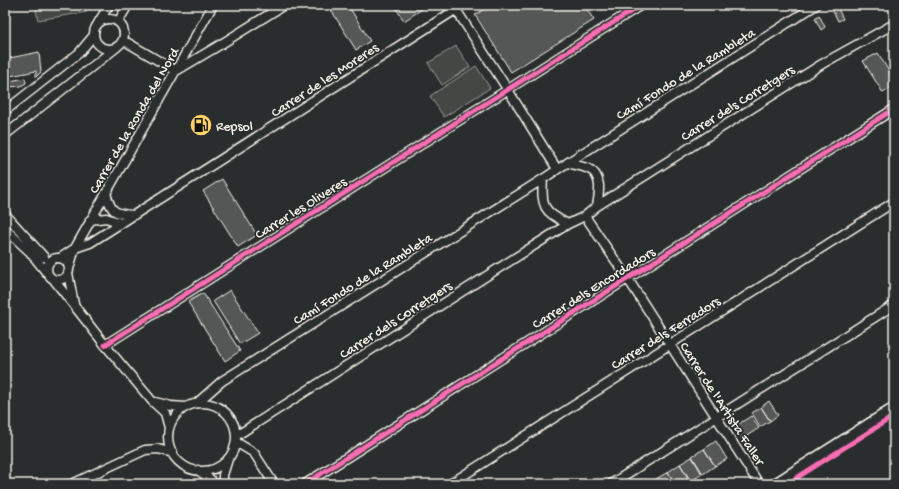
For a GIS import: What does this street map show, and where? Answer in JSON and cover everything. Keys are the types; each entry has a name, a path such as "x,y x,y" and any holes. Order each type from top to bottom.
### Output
{"street":[{"path":"5,111 79,53 94,34 97,25 109,5"},
{"path":"118,22 128,5"},
{"name":"Carrer de la Ronda del Nord","path":"69,271 75,248 90,220 213,5"},
{"path":"123,40 176,71 284,5"},
{"name":"Carrer de les Moreres","path":"75,248 90,243 454,7 463,5"},
{"name":"Carrer les Oliveres","path":"105,345 641,5"},
{"name":"Camí Fondo de la Rambleta","path":"567,164 816,5"},
{"path":"454,7 557,169"},
{"path":"5,135 118,47 123,40 124,30 118,22 110,19 97,25"},
{"name":"Carrer dels Corretgers","path":"597,206 822,64 894,24"},
{"path":"94,34 100,46 107,49 118,47"},
{"name":"Carrer dels Encordadors","path":"305,484 894,109"},
{"path":"567,164 590,169 597,177 600,187 597,206 585,216 568,224 553,217 545,208 542,195 543,179 567,164"},
{"name":"Camí Fondo de la Rambleta","path":"197,403 222,381 543,179"},
{"path":"106,193 110,207 120,215 134,215"},
{"name":"Carrer dels Ferradors","path":"450,484 894,202"},
{"path":"5,214 52,258"},
{"name":"Carrer de l'Artista Faller","path":"585,216 628,279 759,484"},
{"path":"90,220 106,218 121,223"},
{"name":"Carrer dels Corretgers","path":"236,439 568,224"},
{"path":"5,229 30,252 105,345 152,401 164,412 169,428 168,440 173,453 181,464 192,469 208,470 219,466 228,459"},
{"name":"Carrer de la Ronda del Nord","path":"52,258 75,248"},
{"path":"30,252 67,262 75,307"},
{"path":"46,272 47,264 52,258"},
{"path":"54,280 62,280 69,271"},
{"path":"611,484 894,305"},
{"path":"152,401 171,406 186,407"},
{"path":"169,428 177,414 186,407 197,403 212,404 227,414 234,424 236,439 223,475 223,484"},
{"path":"773,484 894,407"},
{"path":"236,439 254,453 274,484"},
{"path":"72,484 145,450 158,449 173,453"},
{"path":"198,470 214,484"}],"shaded area":[{"path":"35,5 85,5 87,12 38,20"},
{"path":"456,46 470,67 442,85 428,63"},
{"path":"476,66 490,88 444,117 430,96"}],"building":[{"path":"328,5 348,5 370,41 356,50"},
{"path":"394,5 428,5 404,21"},
{"path":"491,5 584,5 594,20 511,72 475,15"},
{"path":"837,7 843,19 838,21 832,9"},
{"path":"819,15 825,27 821,30 815,18"},
{"path":"39,52 41,72 36,77 36,71 5,77 5,59"},
{"path":"878,53 894,80 894,86 883,93 863,61"},
{"path":"25,78 26,83 21,86 10,87 11,91 6,92 5,82"},
{"path":"222,179 257,235 238,247 203,191"},
{"path":"230,290 258,333 240,344 213,301"},
{"path":"203,293 240,351 225,361 188,302"},
{"path":"769,401 778,415 770,421 761,407"},
{"path":"761,407 770,421 760,427 752,413"},
{"path":"751,416 759,428 742,439 734,427"},
{"path":"716,441 727,459 715,466 704,449"},
{"path":"704,449 715,466 703,474 692,456"},
{"path":"692,457 702,474 691,481 680,464"},
{"path":"680,464 690,482 687,484 676,484 668,472"},
{"path":"668,472 675,484 659,484 656,479"}],"cycle path":[{"path":"105,345 641,5"},
{"path":"305,484 894,109"},
{"path":"787,484 894,416"}],"place":[{"name":"Repsol","path":"201,125"}]}
